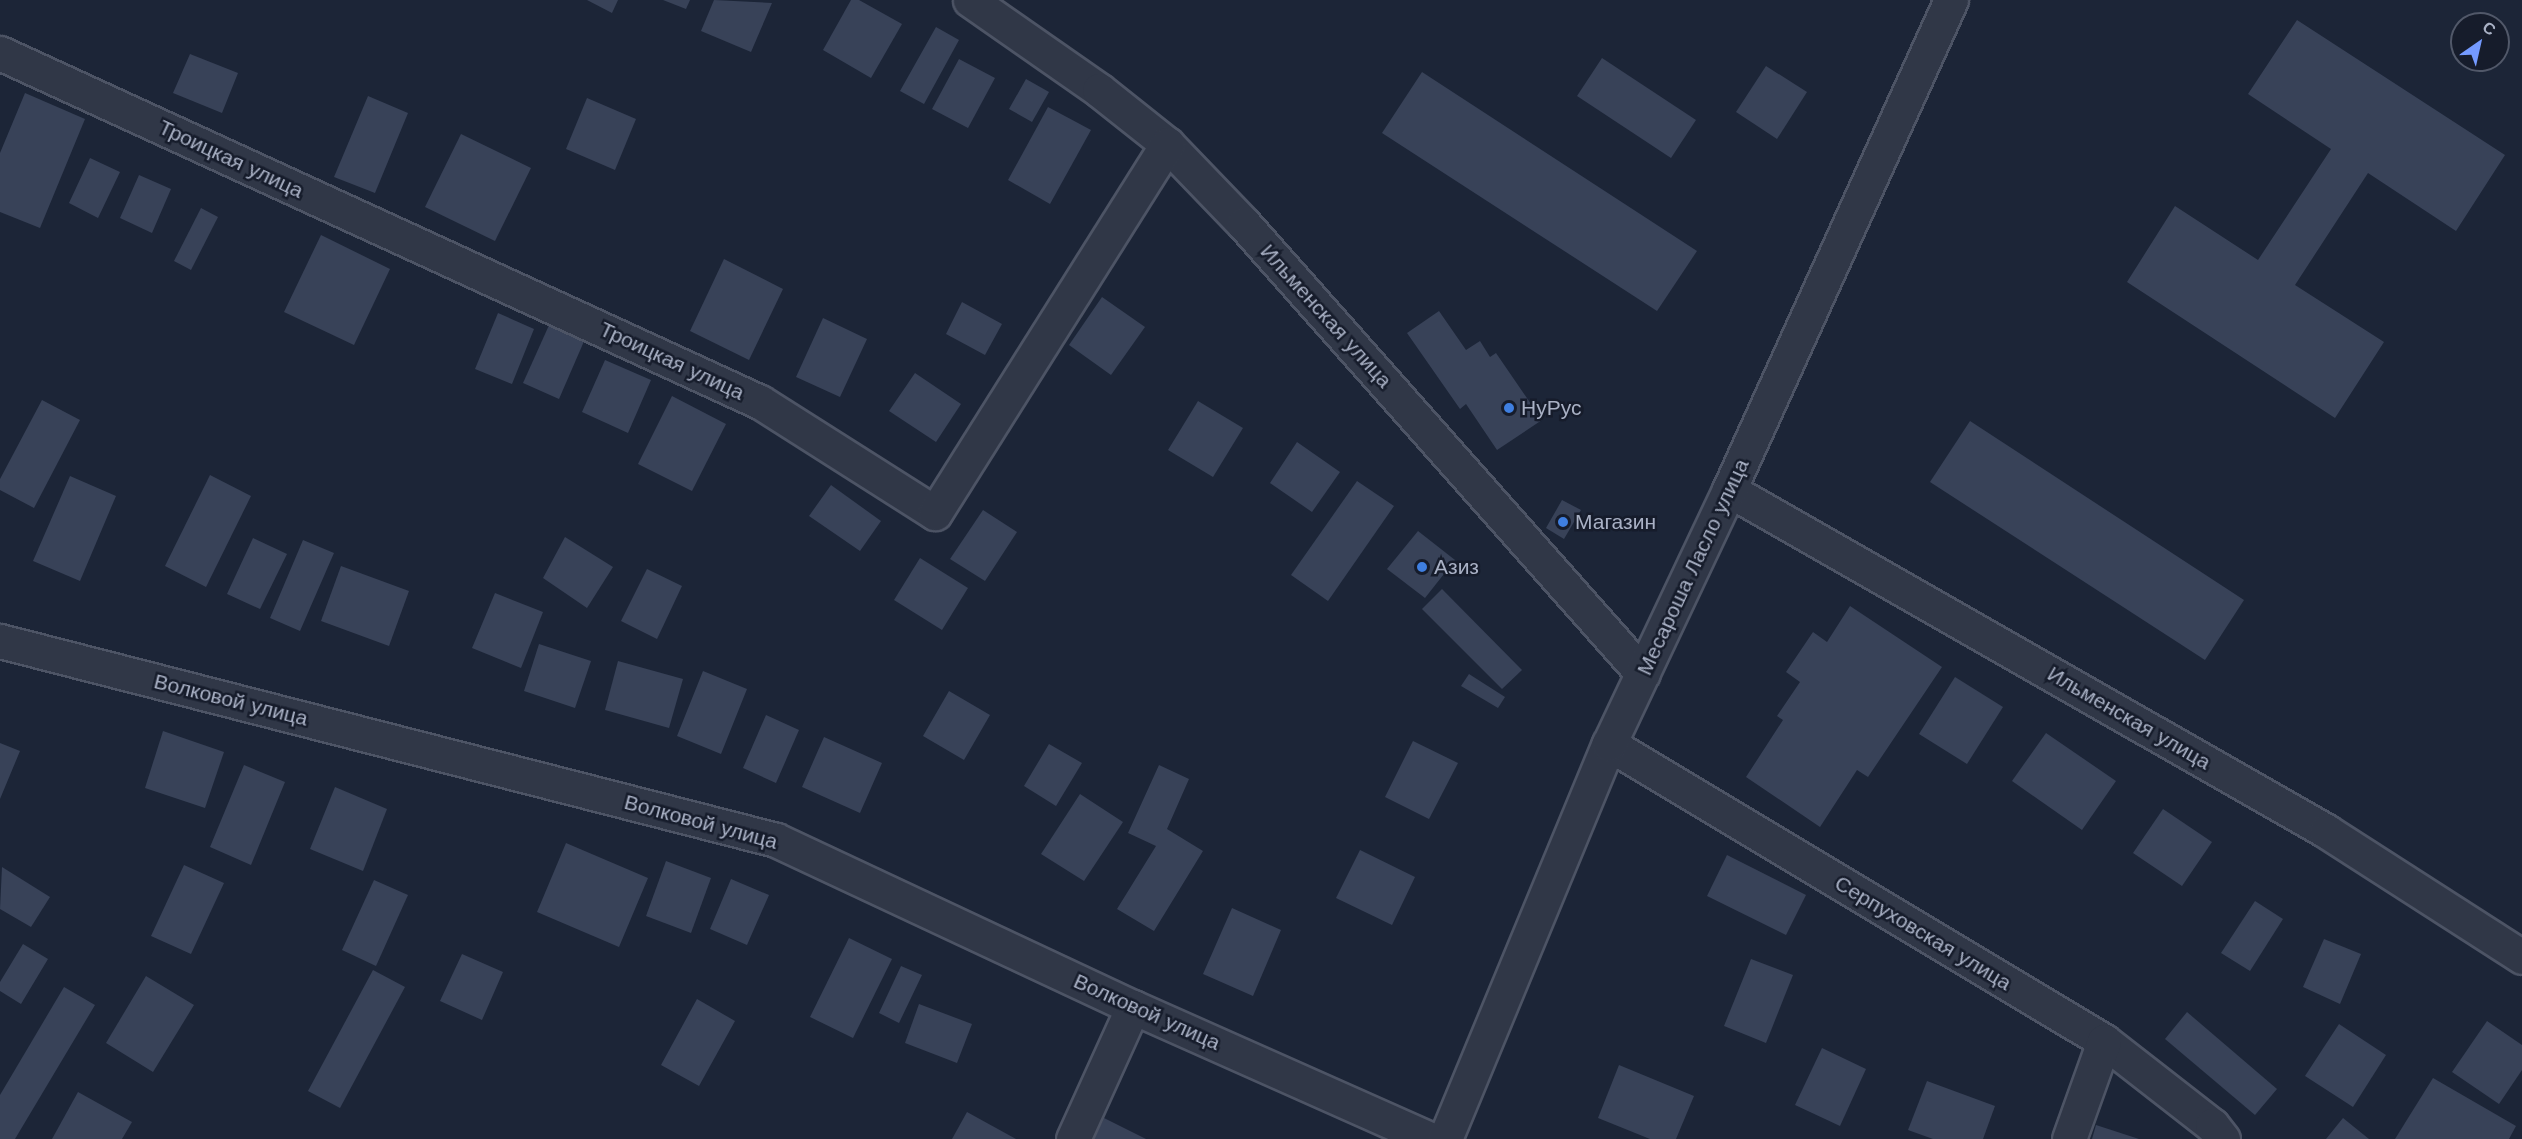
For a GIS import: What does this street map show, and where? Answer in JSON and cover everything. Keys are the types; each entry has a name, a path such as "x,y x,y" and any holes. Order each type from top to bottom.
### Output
{"street":[{"name":"Ильменская улица","path":"970,0 1100,90 1167,144 1244,224 1643,674"},
{"name":"Месароша Ласло улица","path":"1445,1139 1609,744 1730,490 1951,0"},
{"name":"Троицкая улица","path":"0,53 760,402 935,513 1167,144"},
{"name":"Ильменская улица","path":"1730,490 2326,831 2522,957"},
{"name":"Волковой улица","path":"0,641 776,840 1133,1007 1430,1139"},
{"name":"Серпуховская улица","path":"1609,744 2104,1041 2212,1125 2223,1139"},
{"path":"1073,1139 1133,1007"},
{"path":"2069,1139 2104,1041"}],"building":[{"path":"587,0 618,0 612,13"},
{"path":"663,0 690,0 686,9"},
{"path":"714,0 772,3 751,52 701,31"},
{"path":"851,0 859,0 902,24 871,78 823,50"},
{"path":"2297,20 2505,155 2456,231 2368,173 2295,285 2384,342 2335,418 2127,282 2175,206 2258,260 2331,149 2248,94"},
{"path":"936,27 959,40 924,104 900,91"},
{"path":"190,54 238,73 222,113 173,93"},
{"path":"1602,58 1696,120 1671,158 1577,96"},
{"path":"959,59 995,78 968,128 932,109"},
{"path":"1766,66 1807,92 1777,139 1736,112"},
{"path":"1422,72 1697,251 1657,311 1382,133"},
{"path":"1026,79 1049,92 1032,122 1009,109"},
{"path":"25,93 85,119 40,228 0,212 0,153"},
{"path":"368,96 408,113 375,193 334,177"},
{"path":"587,98 636,119 615,170 566,149"},
{"path":"1048,107 1091,130 1050,204 1008,180"},
{"path":"461,134 531,168 495,241 425,207"},
{"path":"90,158 120,172 98,218 69,203"},
{"path":"139,175 171,189 152,233 120,218"},
{"path":"201,208 218,217 191,270 174,261"},
{"path":"321,235 390,269 354,345 284,312"},
{"path":"724,259 783,289 749,360 690,331"},
{"path":"1102,297 1145,327 1111,375 1069,345"},
{"path":"962,302 1002,324 985,355 946,334"},
{"path":"1439,311 1466,350 1480,341 1490,357 1496,353 1542,420 1497,450 1466,404 1460,409 1407,333"},
{"path":"498,313 534,329 512,384 475,369"},
{"path":"823,318 867,339 840,397 796,377"},
{"path":"550,323 585,339 559,399 523,383"},
{"path":"605,360 651,380 628,433 582,412"},
{"path":"915,373 961,404 936,442 889,411"},
{"path":"672,396 726,424 692,491 638,464"},
{"path":"42,400 80,420 34,508 0,490 0,479"},
{"path":"1198,401 1243,428 1213,477 1168,450"},
{"path":"1970,421 2244,600 2205,660 1930,482"},
{"path":"1297,442 1340,472 1312,512 1270,483"},
{"path":"210,475 251,496 206,587 165,566"},
{"path":"70,476 116,496 80,581 33,561"},
{"path":"1357,481 1394,506 1328,601 1291,575"},
{"path":"831,485 881,521 860,551 809,516"},
{"path":"1562,500 1581,510 1564,539 1546,528"},
{"path":"983,510 1017,532 985,581 950,559"},
{"path":"1418,531 1455,560 1425,598 1387,569"},
{"path":"565,537 613,567 587,608 543,578"},
{"path":"253,538 287,554 260,609 227,594"},
{"path":"303,540 334,553 300,631 270,618"},
{"path":"920,558 968,588 942,630 894,600"},
{"path":"341,566 409,591 389,646 321,621"},
{"path":"647,569 682,586 657,639 621,621"},
{"path":"1442,589 1522,670 1502,689 1422,609"},
{"path":"495,593 543,612 521,668 472,648"},
{"path":"1850,606 1942,667 1868,777 1857,770 1820,827 1746,777 1783,720 1777,716 1800,682 1786,672 1813,632 1827,642"},
{"path":"539,644 591,661 575,708 524,691"},
{"path":"618,661 683,679 669,728 605,710"},
{"path":"703,671 747,689 721,754 677,736"},
{"path":"1469,674 1505,697 1498,708 1461,686"},
{"path":"1955,677 2003,707 1967,764 1919,734"},
{"path":"949,691 990,715 964,760 923,736"},
{"path":"766,715 799,730 776,783 743,768"},
{"path":"163,731 224,752 205,808 145,788"},
{"path":"2046,733 2116,781 2082,830 2012,781"},
{"path":"824,737 882,763 860,813 802,787"},
{"path":"1413,741 1458,763 1429,819 1385,797"},
{"path":"0,743 20,751 0,799"},
{"path":"1049,744 1082,763 1056,806 1024,786"},
{"path":"244,765 285,782 251,865 210,847"},
{"path":"1159,765 1189,779 1167,829 1203,851 1154,931 1117,909 1156,846 1128,833"},
{"path":"335,787 387,809 363,871 310,849"},
{"path":"1080,794 1123,822 1084,881 1041,854"},
{"path":"2163,809 2212,842 2182,886 2133,853"},
{"path":"566,843 648,878 619,947 537,912"},
{"path":"1360,850 1415,877 1392,925 1336,898"},
{"path":"1727,855 1806,895 1786,935 1707,896"},
{"path":"666,861 711,878 691,933 646,916"},
{"path":"184,865 224,883 191,954 151,936"},
{"path":"2,867 50,897 31,927 0,909"},
{"path":"731,879 769,895 747,945 710,929"},
{"path":"374,880 408,895 376,966 342,950"},
{"path":"2255,901 2283,919 2250,971 2221,953"},
{"path":"1232,908 1281,930 1253,996 1203,974"},
{"path":"849,938 892,959 853,1038 810,1017"},
{"path":"2324,939 2361,954 2340,1004 2303,987"},
{"path":"23,944 48,959 21,1004 0,991 0,982"},
{"path":"462,954 503,972 482,1020 440,1001"},
{"path":"1751,959 1793,975 1766,1043 1724,1026"},
{"path":"901,966 922,975 899,1023 879,1013"},
{"path":"373,970 405,987 340,1108 308,1091"},
{"path":"146,976 194,1005 153,1072 106,1043"},
{"path":"64,987 95,1005 15,1139 0,1139 0,1095"},
{"path":"697,999 735,1021 699,1086 661,1065"},
{"path":"919,1004 972,1024 957,1063 905,1043"},
{"path":"2187,1012 2277,1089 2255,1115 2165,1039"},
{"path":"2487,1021 2522,1045 2522,1070 2499,1104 2452,1072"},
{"path":"2339,1024 2386,1055 2353,1107 2305,1076"},
{"path":"1822,1048 1866,1069 1840,1126 1795,1105"},
{"path":"1619,1065 1694,1096 1676,1139 1650,1139 1598,1118"},
{"path":"2433,1078 2516,1126 2509,1139 2395,1139"},
{"path":"1927,1081 1995,1106 1983,1139 1933,1139 1908,1130"},
{"path":"78,1092 132,1122 122,1139 52,1139"},
{"path":"967,1112 1016,1139 952,1139"},
{"path":"1104,1118 1146,1139 1094,1139"},
{"path":"2343,1118 2369,1139 2326,1139"},
{"path":"2096,1125 2139,1139 2092,1139"}],"place":[{"name":"НуРус","path":"1509,408"},
{"name":"Магазин","path":"1563,522"},
{"name":"Азиз","path":"1422,567"}]}
